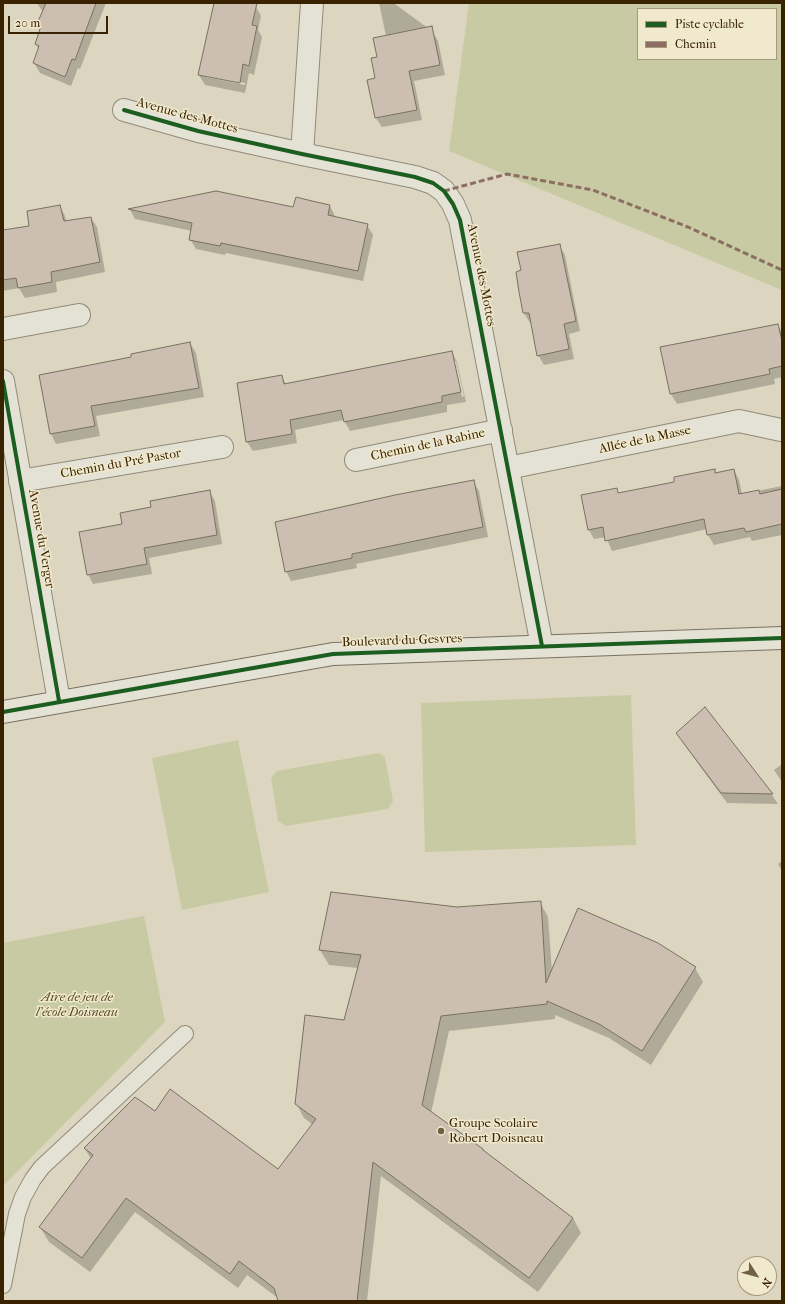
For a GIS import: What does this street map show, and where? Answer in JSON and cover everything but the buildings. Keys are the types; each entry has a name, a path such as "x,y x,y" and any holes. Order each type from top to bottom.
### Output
{"street":[{"path":"302,154 312,3"},
{"name":"Avenue des Mottes","path":"124,110 198,131 415,177 433,183 444,191 453,204 460,220 542,646"},
{"path":"3,329 79,315"},
{"name":"Avenue du Verger","path":"3,381 59,702"},
{"name":"Allée de la Masse","path":"508,468 739,421 781,430"},
{"name":"Chemin de la Rabine","path":"356,460 501,430"},
{"name":"Chemin du Pré Pastor","path":"20,481 222,447"},
{"name":"Boulevard du Gesvres","path":"3,712 333,654 782,638"}],"lane":[{"path":"3,1285 17,1214 23,1197 37,1173 185,1034"}],"green space":[{"path":"469,3 782,3 782,290 449,151"},
{"path":"631,695 636,845 425,852 421,703"},
{"path":"238,740 269,892 182,910 152,758"},
{"path":"379,753 385,757 393,801 388,809 286,826 278,821 271,778 277,771"},
{"name":"Aire de jeu de l'école Doisneau","path":"144,916 165,1022 3,1186 3,943"}],"marked path":[{"path":"444,191 507,174 593,190 688,227 782,270"}],"cycle path":[{"path":"124,110 198,131 415,177 433,183 444,191 453,204 460,220 542,646"},
{"path":"3,381 59,701"},
{"path":"3,712 333,654 782,638"}],"place":[{"name":"Groupe Scolaire Robert Doisneau","path":"441,1131"}]}
